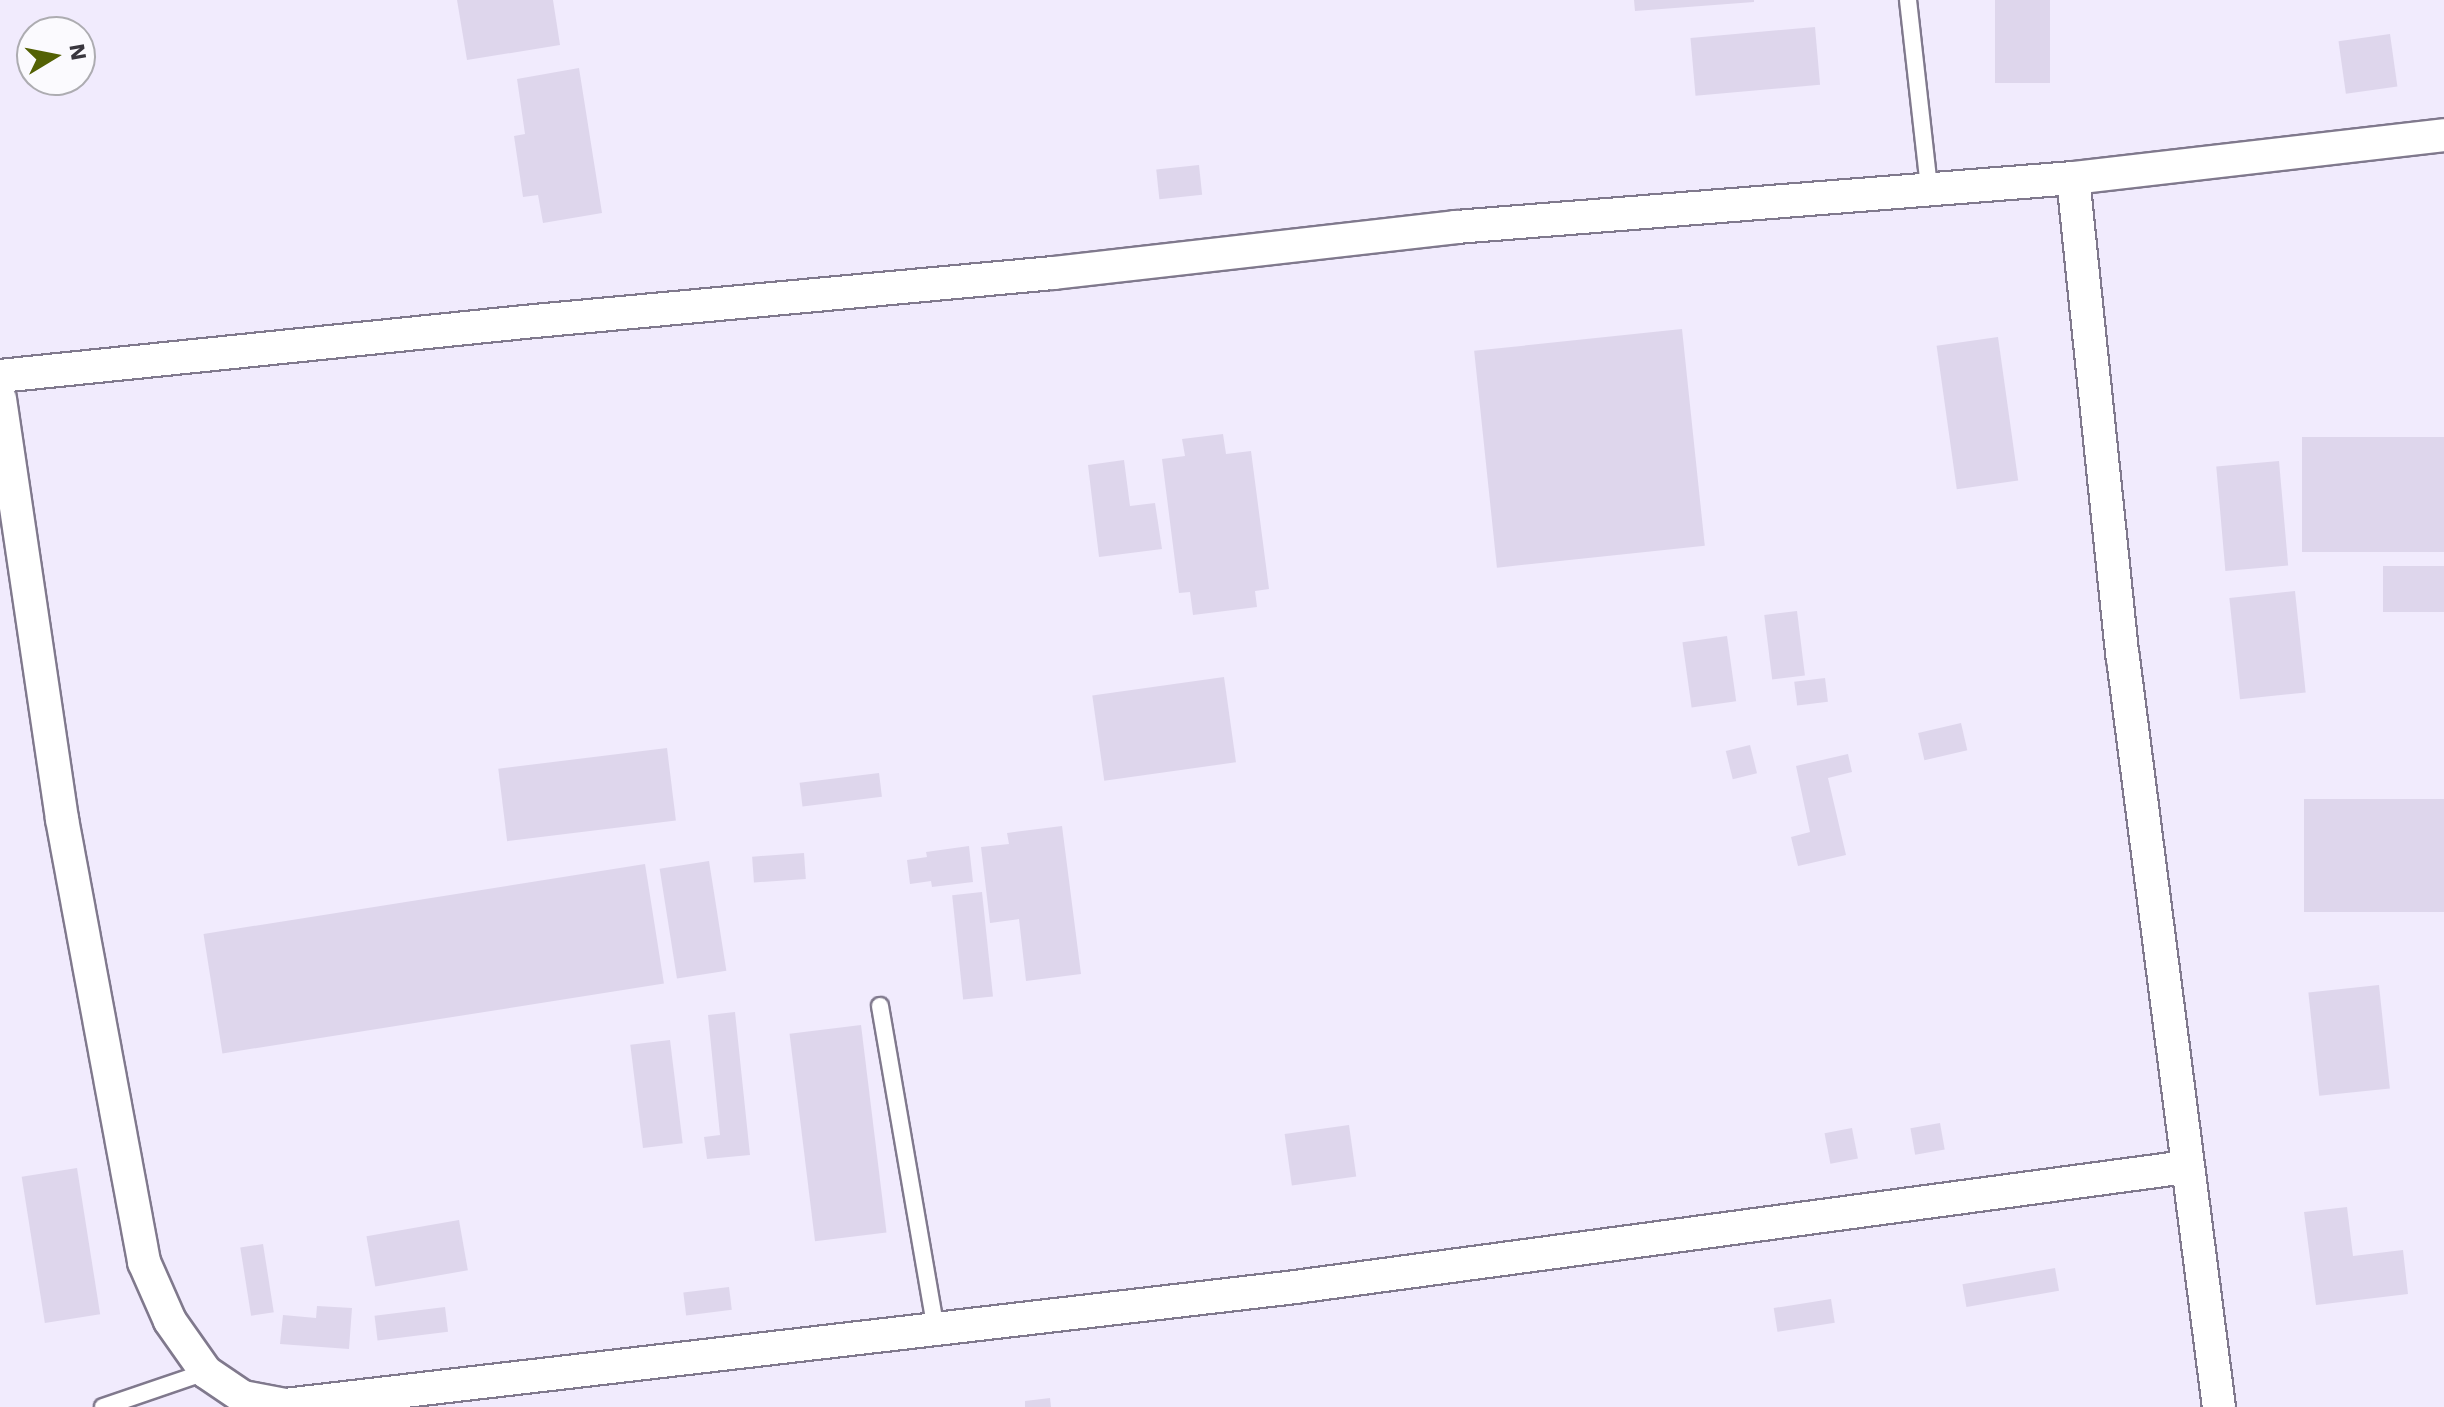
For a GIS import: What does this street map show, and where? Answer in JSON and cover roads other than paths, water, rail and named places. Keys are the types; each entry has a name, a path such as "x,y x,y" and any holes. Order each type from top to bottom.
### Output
{"street":[{"path":"0,376 524,322 1053,273 1456,227 2073,178 2444,135"},
{"path":"2073,178 2123,658 2219,1407"},
{"path":"0,399 62,819 144,1262 170,1321 206,1372 243,1397 285,1405 936,1330 1295,1287 2186,1167"}],"lane":[{"path":"1908,0 1929,188"},
{"path":"880,1006 936,1330"},
{"path":"103,1407 206,1372"}]}
